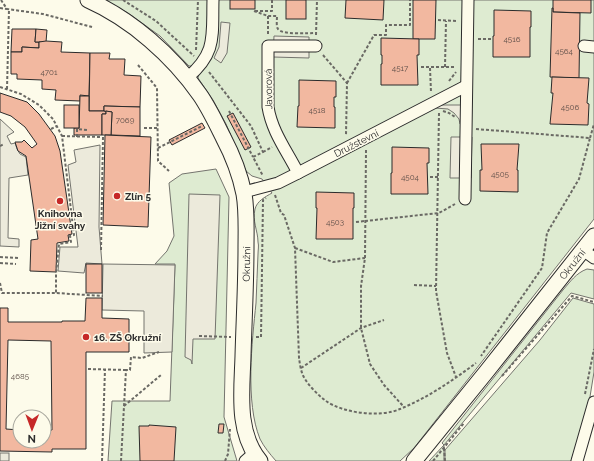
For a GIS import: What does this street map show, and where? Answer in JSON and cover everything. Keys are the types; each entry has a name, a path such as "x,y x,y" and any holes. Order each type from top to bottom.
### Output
{"street":[{"name":"Okružní","path":"88,0 111,12 138,30 166,55 200,95 214,118 229,149 244,192 246,219 246,274 241,404 245,432 253,458"},
{"path":"187,78 197,70 209,53 212,36 213,0"},
{"path":"465,199 468,0"},
{"path":"268,46 316,46"},
{"name":"Javorová","path":"268,46 269,116 281,143 298,173"},
{"name":"Družstevní","path":"244,192 278,183 466,86"},
{"name":"Okružní","path":"414,461 493,375 589,254 594,236"},
{"path":"576,461 594,402"}],"path":[{"path":"1,0 8,9 7,89"},
{"path":"196,57 198,0"},
{"path":"272,0 272,11 254,11 268,16 277,16 277,28 280,32 316,33"},
{"path":"317,0 316,46 347,83"},
{"path":"346,139 347,83 374,35 386,35 386,25 410,25 410,0"},
{"path":"0,8 43,14 92,27"},
{"path":"268,16 268,46"},
{"path":"438,20 462,21"},
{"path":"445,67 446,20"},
{"path":"476,39 490,40"},
{"path":"138,65 157,88 158,161 169,171"},
{"path":"421,67 458,67 446,84"},
{"path":"430,67 432,95 437,91"},
{"path":"0,87 21,94 39,105 53,119 62,136 74,235 70,236 71,242 59,244 56,293"},
{"path":"456,377 447,353 440,318 436,286 439,110 449,113 455,118 459,127 466,130 590,138"},
{"path":"229,111 253,157"},
{"path":"481,356 542,268 547,233 579,178 594,124"},
{"path":"158,148 203,125"},
{"path":"51,129 57,126"},
{"path":"144,128 157,128"},
{"path":"77,137 77,129 87,130"},
{"path":"62,136 102,137 101,250"},
{"path":"0,146 4,144"},
{"path":"366,145 365,258 360,286 361,328 370,364 384,385 404,407"},
{"path":"263,152 270,148"},
{"path":"430,177 438,177"},
{"path":"274,193 281,213 284,215 295,248 299,358 304,378 326,401 352,412 389,413 404,407 456,377 476,362 493,375 572,296 594,302"},
{"path":"356,222 365,222"},
{"path":"295,248 333,262 365,258"},
{"path":"0,257 18,258"},
{"path":"0,263 16,264"},
{"path":"0,283 2,293 56,293 102,296"},
{"path":"414,285 436,286"},
{"path":"301,368 361,328 384,320"},
{"path":"199,336 232,338"},
{"path":"88,369 130,370 131,357 142,358 160,352"},
{"path":"102,461 105,369"},
{"path":"121,461 126,370"},
{"path":"124,406 161,375"},
{"path":"434,461 464,423"},
{"path":"444,447 444,461"}],"green space":[{"path":"105,0 594,0 594,219 414,448 400,461 276,461 263,445 255,424 251,390 258,246 254,213 259,201 272,193 262,179 252,176 246,171 226,124 213,100 198,78 199,73 193,66 189,66 160,36 128,13"},
{"path":"216,169 229,197 224,417 237,461 108,461 112,401 170,401 175,264 155,264 167,251 174,236 169,183 182,174"},
{"path":"587,269 594,270 594,299 571,293 444,445 442,443 563,290 576,275"},
{"path":"573,298 594,304 594,372 588,409 571,461 445,461 445,450 540,340"},
{"path":"444,445 444,461 429,461"}],"shaded area":[{"path":"221,22 230,23 227,53 221,63 214,58 219,47"},
{"path":"274,36 309,37 309,58 273,57"},
{"path":"434,105 461,105 462,123 460,124 459,119 448,109 435,108"},
{"path":"0,119 14,132 7,136 11,144 15,143 20,154 26,157 28,175 9,178 8,238 19,239 19,247 0,246"},
{"path":"451,137 472,137 471,178 450,178"},
{"path":"100,145 99,227 102,264 86,263 84,273 58,271 60,247 78,247 68,165 76,162 74,150"},
{"path":"189,194 220,195 215,339 193,339 192,364 191,360 185,357"},
{"path":"103,264 175,265 172,352 144,353 144,311 102,310"},
{"path":"0,453 9,453 9,461 0,461"}],"building":[{"path":"230,0 255,0 255,9 230,9"},
{"path":"286,0 306,0 306,19 286,19"},
{"path":"346,0 384,0 383,20 345,18"},
{"path":"413,0 436,0 435,39 413,39"},
{"path":"553,0 591,0 591,13 553,12"},
{"path":"552,8 553,12 580,13 579,78 550,77"},
{"path":"494,10 531,11 530,57 493,57"},
{"path":"12,29 36,29 35,42 39,42 39,48 22,47 22,52 11,52"},
{"path":"36,29 47,30 46,42 35,42"},
{"path":"381,38 419,39 419,55 417,55 418,85 381,85"},
{"path":"39,42 62,42 61,52 90,53 89,96 80,95 80,101 55,100 56,90 42,89 42,80 17,79 17,74 11,74 11,52 22,52 22,47 39,48"},
{"path":"90,53 110,53 109,59 125,59 124,75 141,76 140,107 104,106 104,111 89,111"},
{"path":"552,77 589,78 587,103 589,104 588,125 550,124 553,93 551,93"},
{"path":"299,80 336,81 336,97 334,97 335,128 297,127"},
{"path":"0,93 27,102 39,114 55,136 60,151 72,234 68,235 69,241 57,243 56,272 30,271 31,240 38,239 26,156 18,151 15,142 22,142 24,140 32,148 37,144 25,127 11,116 0,112"},
{"path":"80,96 89,96 89,111 106,111 106,114 102,114 102,135 74,135 74,128 79,128"},
{"path":"64,105 79,105 79,128 64,128"},
{"path":"104,106 140,107 140,136 111,135 112,112 104,111"},
{"path":"106,111 112,112 111,135 102,135 102,114 106,114"},
{"path":"233,113 251,147 245,150 227,116"},
{"path":"202,123 205,128 172,145 169,140"},
{"path":"105,135 151,137 148,227 103,225"},
{"path":"481,144 519,144 517,170 518,192 480,191 480,170 482,170"},
{"path":"392,147 429,148 429,163 427,163 428,194 391,194"},
{"path":"316,192 354,193 353,239 316,239"},
{"path":"86,264 102,264 102,293 86,293"},
{"path":"86,298 102,298 102,318 129,319 129,352 86,352 86,449 52,449 52,452 0,451 0,308 8,308 8,322 85,321","holes":["8,340 51,341 52,449 12,449 12,429 6,429"]},
{"path":"219,424 224,424 223,433 218,433"},
{"path":"149,425 176,427 174,461 140,461 139,426"}],"place":[{"name":"Zlín 5","path":"117,196"},
{"name":"Knihovna Jižní svahy","path":"60,201"},
{"name":"16. ZŠ Okružní","path":"86,337"}]}
